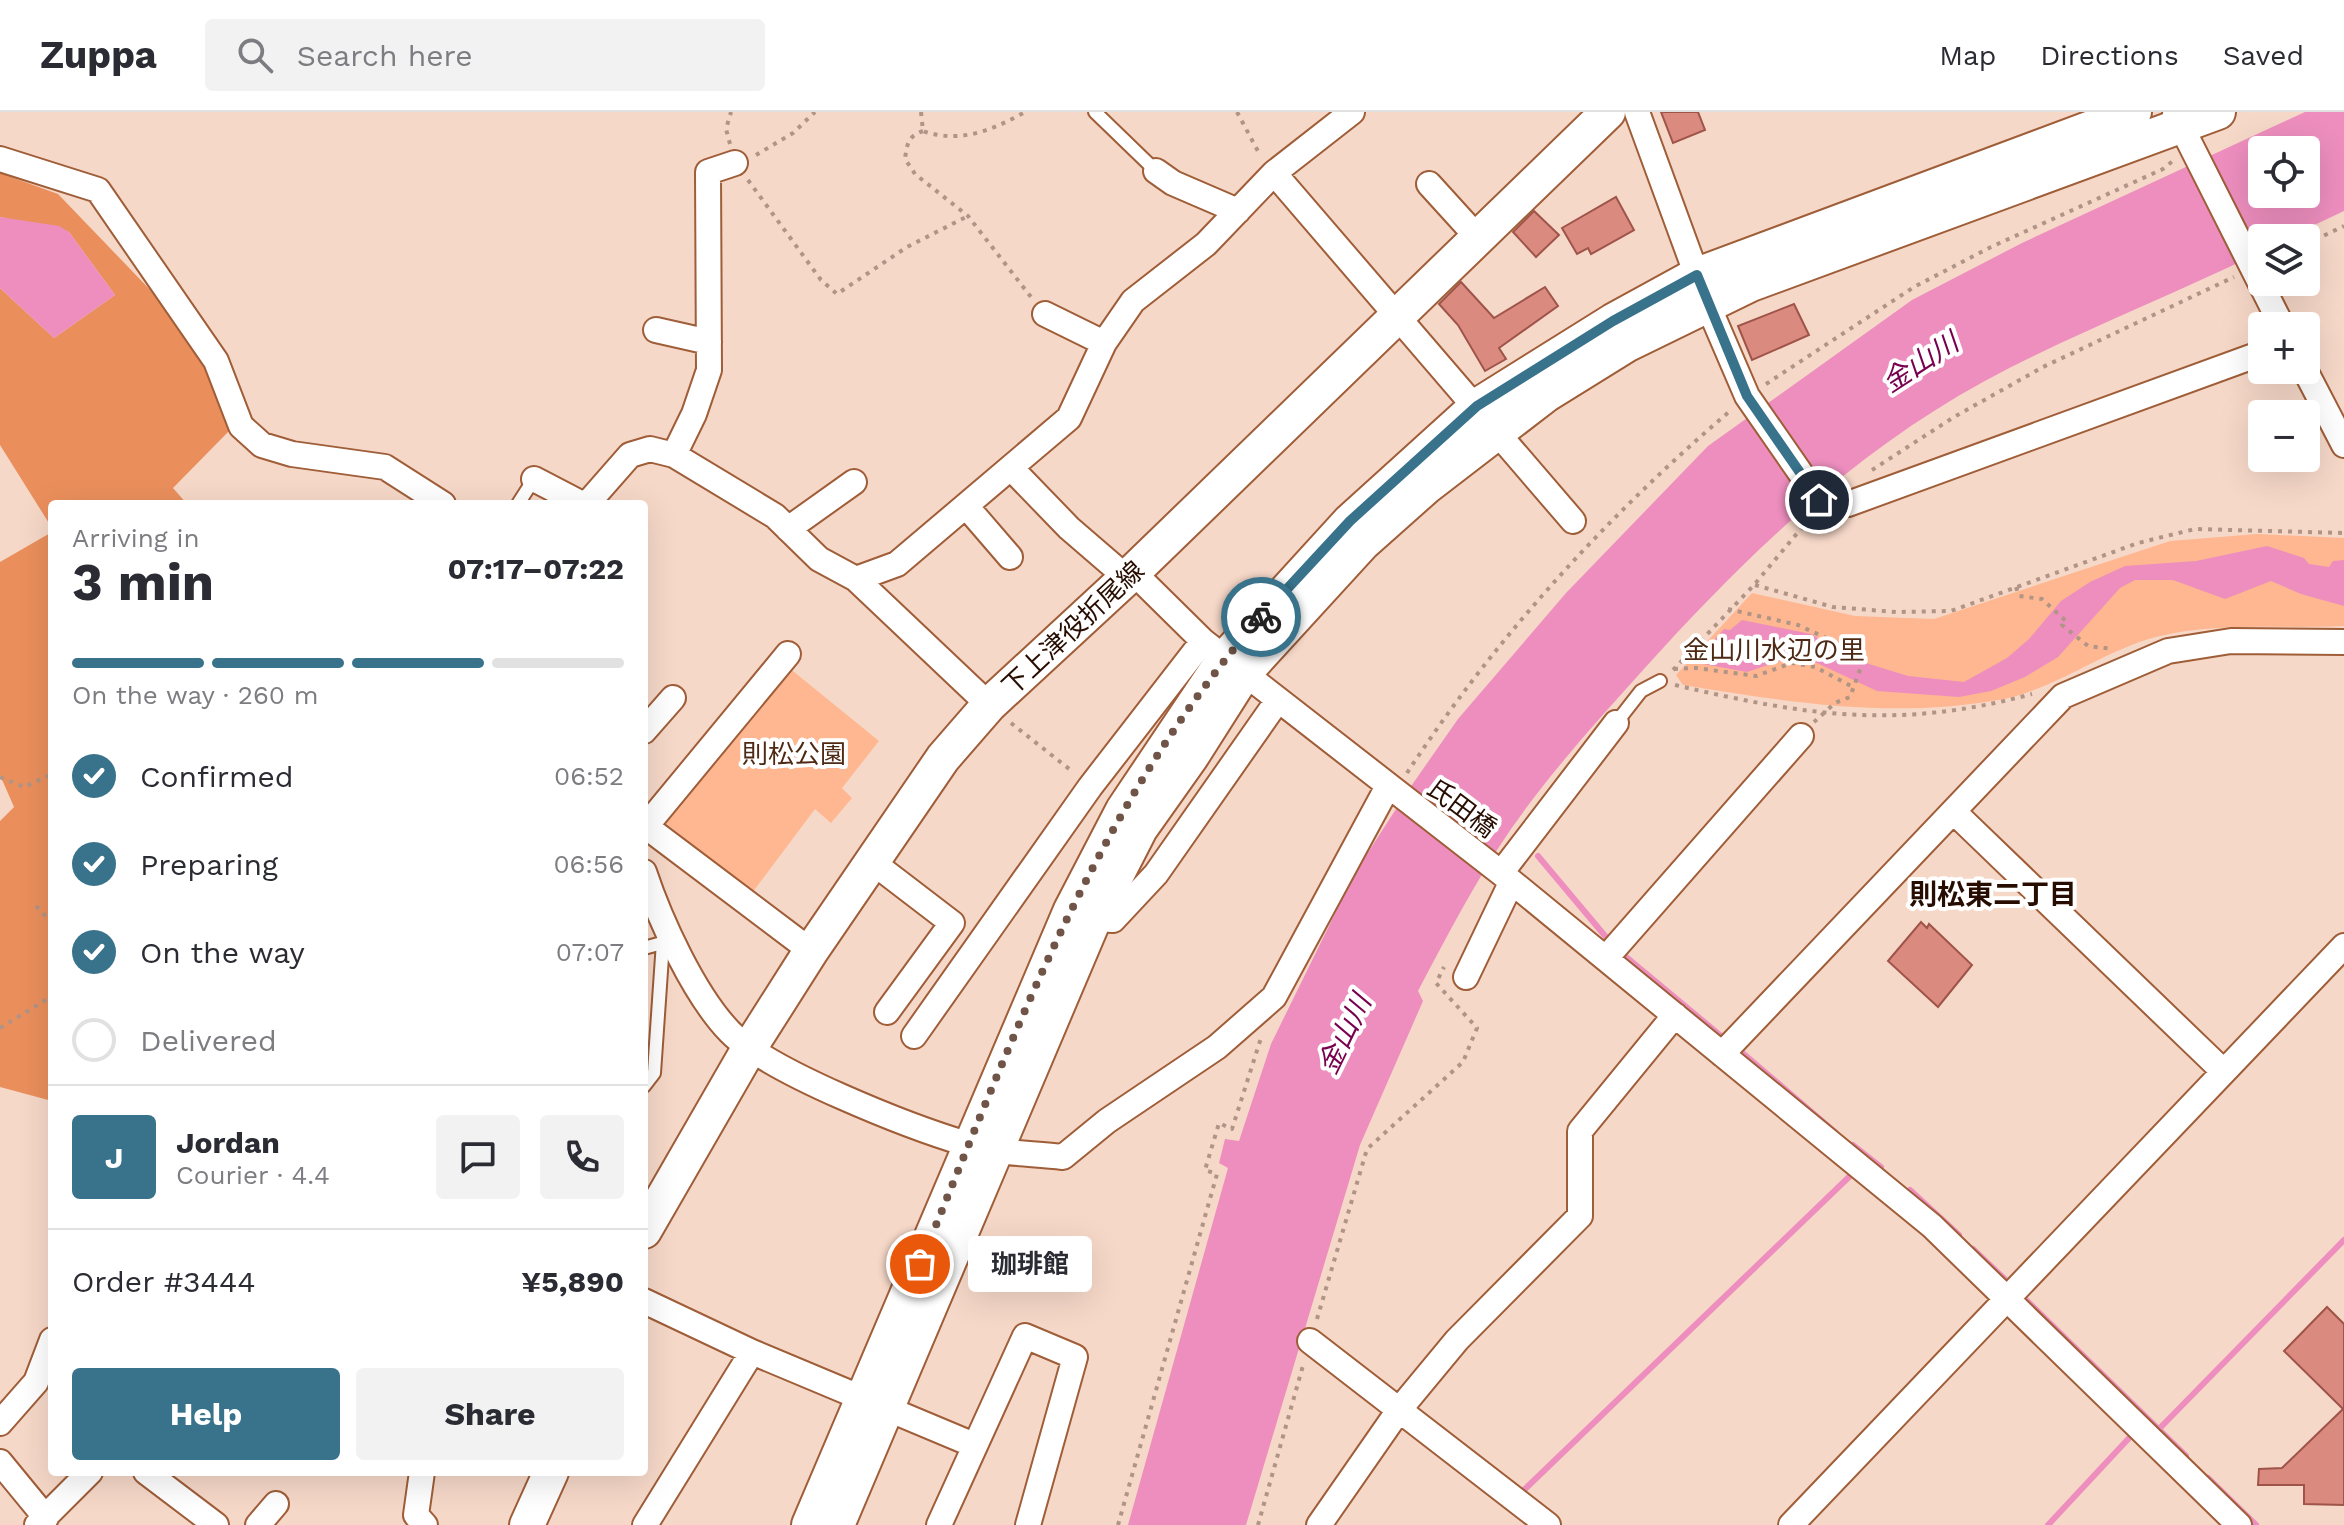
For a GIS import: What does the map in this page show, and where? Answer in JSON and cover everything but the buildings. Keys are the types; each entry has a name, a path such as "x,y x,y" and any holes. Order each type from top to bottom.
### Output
{"street":[{"path":"856,579 897,564 1069,418 1104,343 1133,301 1206,244 1274,173 1352,112"},
{"name":"下上津役折尾線","path":"648,1224 750,1047 871,861 943,758 1608,112"},
{"path":"1637,112 1702,289 1747,396 1822,504 1848,504 2248,358"},
{"path":"914,1036 1084,795 1224,657 1363,543 1487,418 1547,394 1626,345 1702,289 2134,112"},
{"path":"1702,289 2178,119 2218,112"},
{"path":"2178,119 2194,158 2275,312"},
{"path":"0,159 98,190 216,361 241,426 262,445 292,454 385,467 437,500"},
{"path":"674,455 694,414 709,370 708,172 735,163"},
{"path":"1156,171 1173,183 1238,211"},
{"path":"1274,173 1573,521"},
{"path":"1429,184 1479,239"},
{"path":"1045,314 1104,343"},
{"path":"656,330 709,342"},
{"path":"2312,384 2344,445"},
{"path":"589,500 630,455 650,449 674,455 775,516 819,559 856,579 995,710"},
{"name":"氏田橋","path":"1011,468 1069,528 1130,575 1224,657 1606,958 1932,1226 2239,1525"},
{"path":"534,479 577,500"},
{"path":"788,529 854,482"},
{"path":"966,506 1010,557"},
{"path":"1722,1054 1955,813 2063,696 2168,651 2218,643 2344,642"},
{"path":"648,821 788,654"},
{"path":"837,1525 876,1404 983,1147 1071,910 1115,824 1224,657"},
{"path":"983,1147 1140,829 1191,757 1224,657"},
{"path":"648,726 673,698"},
{"path":"1094,919 1113,920 1156,874 1278,700"},
{"path":"1466,977 1502,875 1616,723"},
{"path":"1606,958 1801,736"},
{"path":"648,885 668,941 731,1033 750,1047 813,1084 983,1147 1063,1157 1107,1121 1217,1047 1274,997 1391,790"},
{"path":"1084,795 1115,824"},
{"path":"1955,813 2223,1071"},
{"path":"648,827 811,951"},
{"path":"871,861 952,923 887,1012"},
{"path":"1791,1525 2344,946"},
{"path":"1319,1525 1399,1410 1457,1340 1580,1216 1580,1131 1675,1015"},
{"path":"648,1303 752,1352 974,1445"},
{"path":"939,1525 1025,1336 1075,1357 1028,1525"},
{"path":"1310,1341 1548,1525"},
{"path":"0,1423 36,1382 48,1350"},
{"path":"645,1525 752,1352"},
{"path":"809,1525 876,1404"},
{"path":"0,1462 41,1521 86,1476"},
{"path":"151,1476 216,1525"},
{"path":"421,1476 416,1515 425,1525"},
{"path":"527,1525 549,1476"},
{"path":"258,1525 276,1504"}],"lane":[{"path":"1095,112 1156,171"},
{"path":"521,500 534,479"},
{"path":"1616,723 1641,691 1660,681"},
{"path":"648,947 668,941 654,1073 648,1087"},
{"path":"648,1081 654,1073"}],"path":[{"path":"731,112 726,129 735,163 821,280 837,294 907,247 968,216"},
{"path":"735,163 783,139 815,112"},
{"path":"921,112 923,131"},
{"path":"1025,112 988,131 968,136 937,136 923,131 913,134 907,144 905,159 915,174 968,216 1045,314"},
{"path":"1237,112 1252,145"},
{"path":"2320,237 2344,226"},
{"path":"1754,585 1833,607 1896,612 1951,611 2138,543 2195,529 2344,533"},
{"path":"2016,587 2019,596 2042,599 2066,621 2062,625 2080,642 2113,649 2117,659"},
{"path":"1660,681 1820,715 1850,697 1865,656 1798,625 1728,609"},
{"path":"1673,669 1696,668 1756,676 1792,663 1815,667 1855,688"},
{"path":"995,710 1084,795"},
{"path":"0,777 24,787 48,776"},
{"path":"36,906 48,919"},
{"path":"1258,1525 1367,1149 1463,1062 1477,1028 1436,983 1448,958"},
{"path":"1118,1525 1217,1174 1205,1170 1208,1158 1219,1123 1232,1129 1274,997"},
{"path":"0,1028 48,998"}],"green space":[{"name":"金山川水辺の里","path":"2257,534 2344,538 2344,626 2179,632 2136,643 2058,680 2018,695 1958,706 1879,708 1801,702 1683,685 1676,675 1752,593 1855,616 1934,619 2170,541"},
{"name":"則松公園","path":"788,667 879,741 842,788 852,798 831,823 815,809 752,893 663,821"}],"shaded area":[{"path":"0,173 58,194 158,298 205,366 230,430 173,488 184,500 48,500 48,522 0,445 0,288 54,338 115,295 69,232 0,217"},
{"path":"48,534 48,1100 0,1087 0,821 14,807 0,775 0,562"}],"water":[{"name":"金山川","path":"2305,112 2344,112 2344,211 2317,224 2248,224 2248,258 2017,364 1934,411 1888,442 1843,476 1759,549 1681,629 1574,748 1498,848 1418,991 1423,1001 1360,1145 1246,1525 1128,1525 1228,1168 1219,1163 1225,1139 1239,1141 1271,1044 1356,871 1458,719 1566,593 1708,446 1912,300 2022,243 2248,138 2248,208 2320,208 2320,136 2253,136"},
{"path":"0,217 59,226 69,232 115,295 54,338 0,288"},
{"path":"2267,546 2304,558 2309,564 2329,567 2333,561 2344,560 2344,606 2301,594 2271,581 2225,599 2173,580 2135,580 2120,588 2058,657 2025,677 1991,691 1959,697 1877,691 1804,657 1789,658 1747,672 1703,664 1712,654 1704,651 1724,629 1730,630 1742,620 1811,634 1856,660 1908,676 1964,682 2007,658 2029,639 2061,601 2090,582 2125,566 2196,561"}],"waterway":[{"path":"1538,856 1611,943"},
{"path":"1619,951 1727,1041"},
{"path":"1739,1050 1835,1132"},
{"path":"1853,1145 1881,1167"},
{"path":"1524,1490 1850,1176"},
{"path":"1910,1190 1959,1235"},
{"path":"2159,1429 2344,1240"},
{"path":"1973,1249 2012,1286"},
{"path":"2020,1294 2186,1456"},
{"path":"2048,1525 2130,1437"},
{"path":"2208,1478 2256,1525"}],"way so far":[{"path":"920,1264 1071,910 1123,810 1225,658 1261,617"}],"place":[{"name":"珈琲館","path":"920,1264"}],"district":[{"name":"則松東二丁目","path":"1993,894"}],"route":[{"path":"1261,617 1350,521 1477,406 1613,321 1697,275 1747,396 1819,500"}]}
